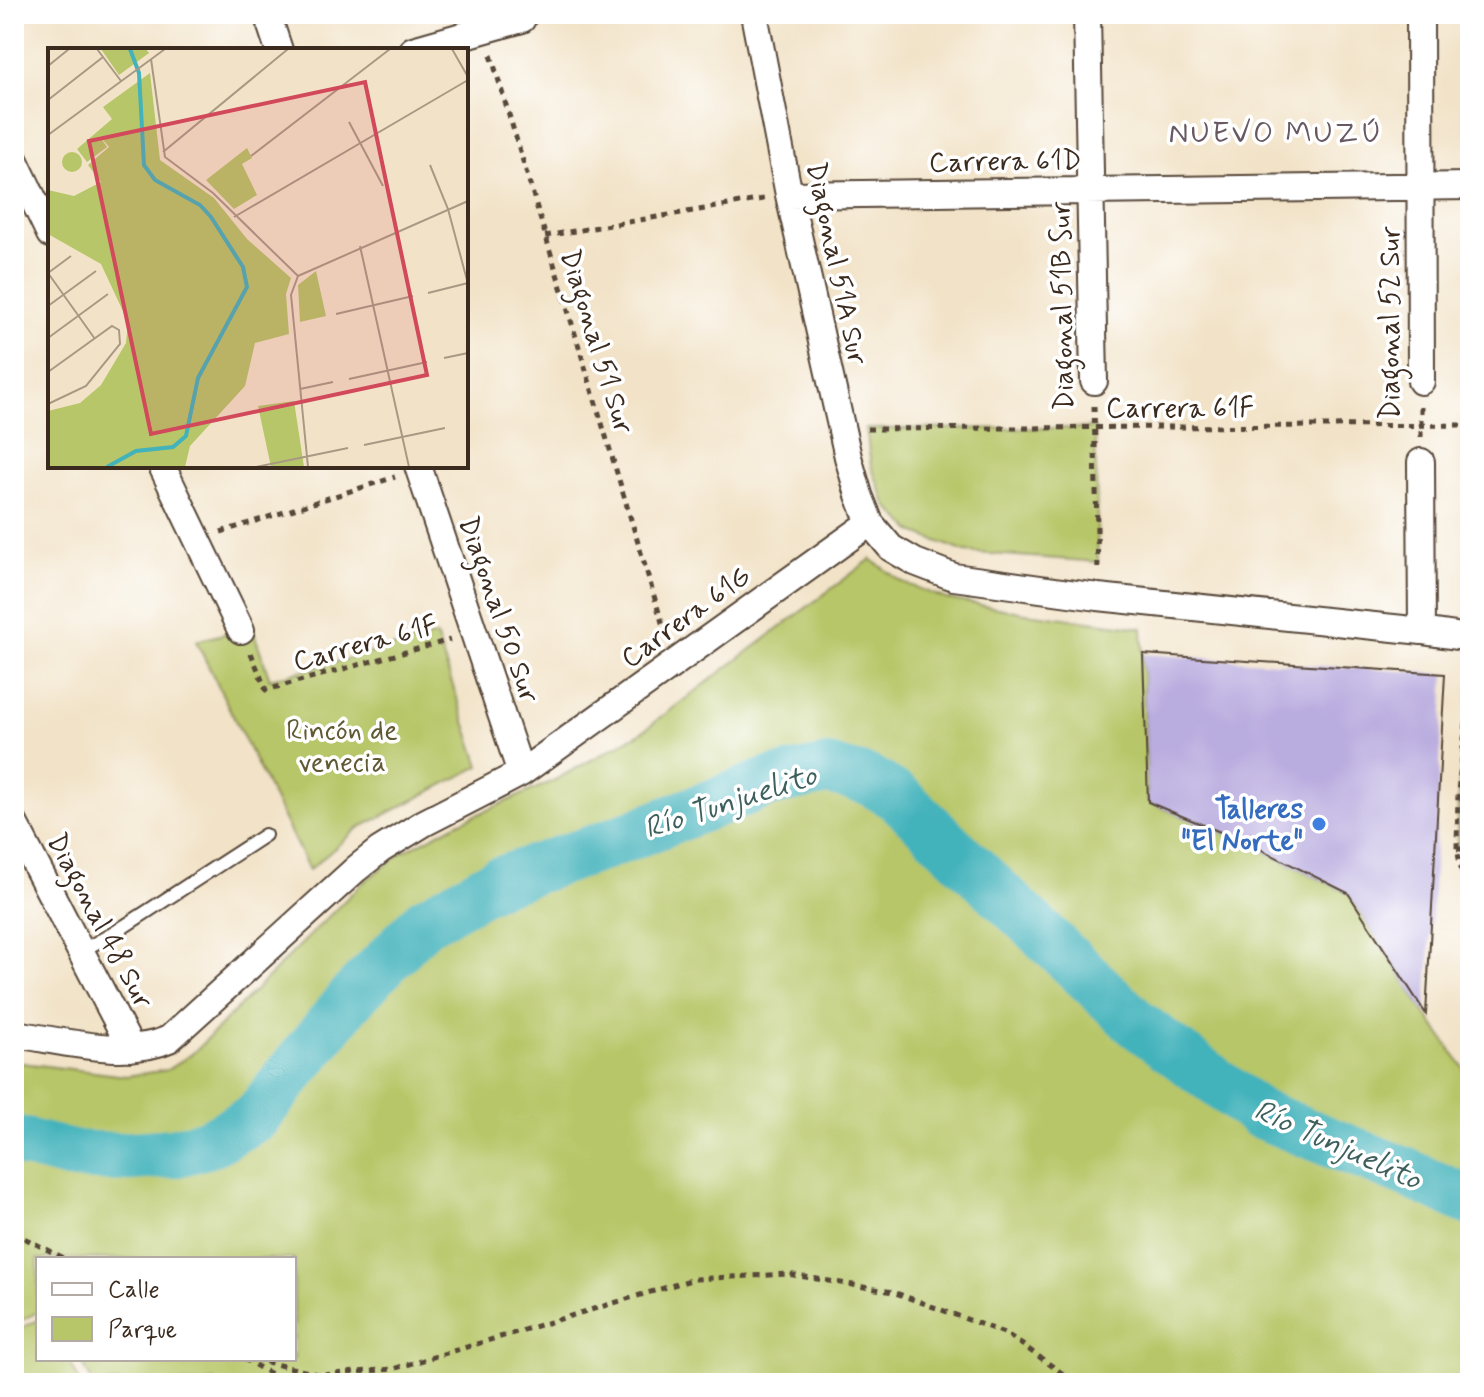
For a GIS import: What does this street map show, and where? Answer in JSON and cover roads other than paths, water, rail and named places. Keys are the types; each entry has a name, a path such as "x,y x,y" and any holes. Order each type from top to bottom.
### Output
{"street":[{"path":"267,14 278,48"},
{"name":"Diagonal 51A Sur","path":"754,14 789,195 842,429 859,495 870,523"},
{"name":"Diagonal 51B Sur","path":"1087,14 1094,381"},
{"name":"Diagonal 52 Sur","path":"1420,14 1421,381"},
{"path":"420,48 522,19"},
{"path":"14,159 48,230"},
{"name":"Carrera 61D","path":"789,195 1470,186"},
{"path":"1421,462 1422,631"},
{"path":"163,468 241,630"},
{"name":"Diagonal 50 Sur","path":"419,468 521,773"},
{"path":"870,523 891,548 915,562 954,577 1098,597 1470,638"},
{"name":"Carrera 61G","path":"14,1034 102,1046 131,1048 158,1044 177,1032 380,850 424,823 521,773 870,523"},
{"name":"Diagonal 48 Sur","path":"14,823 131,1048"}],"lane":[{"path":"81,951 265,835"}],"waterway":[{"name":"Río Tunjuelito","path":"14,1140 72,1155 119,1157 173,1153 210,1143 256,1117 350,999 424,922 497,882 598,848 769,782 828,770 869,780 899,798 1137,1024 1260,1114 1470,1201"}],"place":[{"name":"Talleres \"El Norte\"","path":"1319,824"}],"district":[{"name":"NUEVO MUZÚ","path":"1276,132"}],"park label":[{"name":"Rincón de venecia","path":"342,745"}]}
